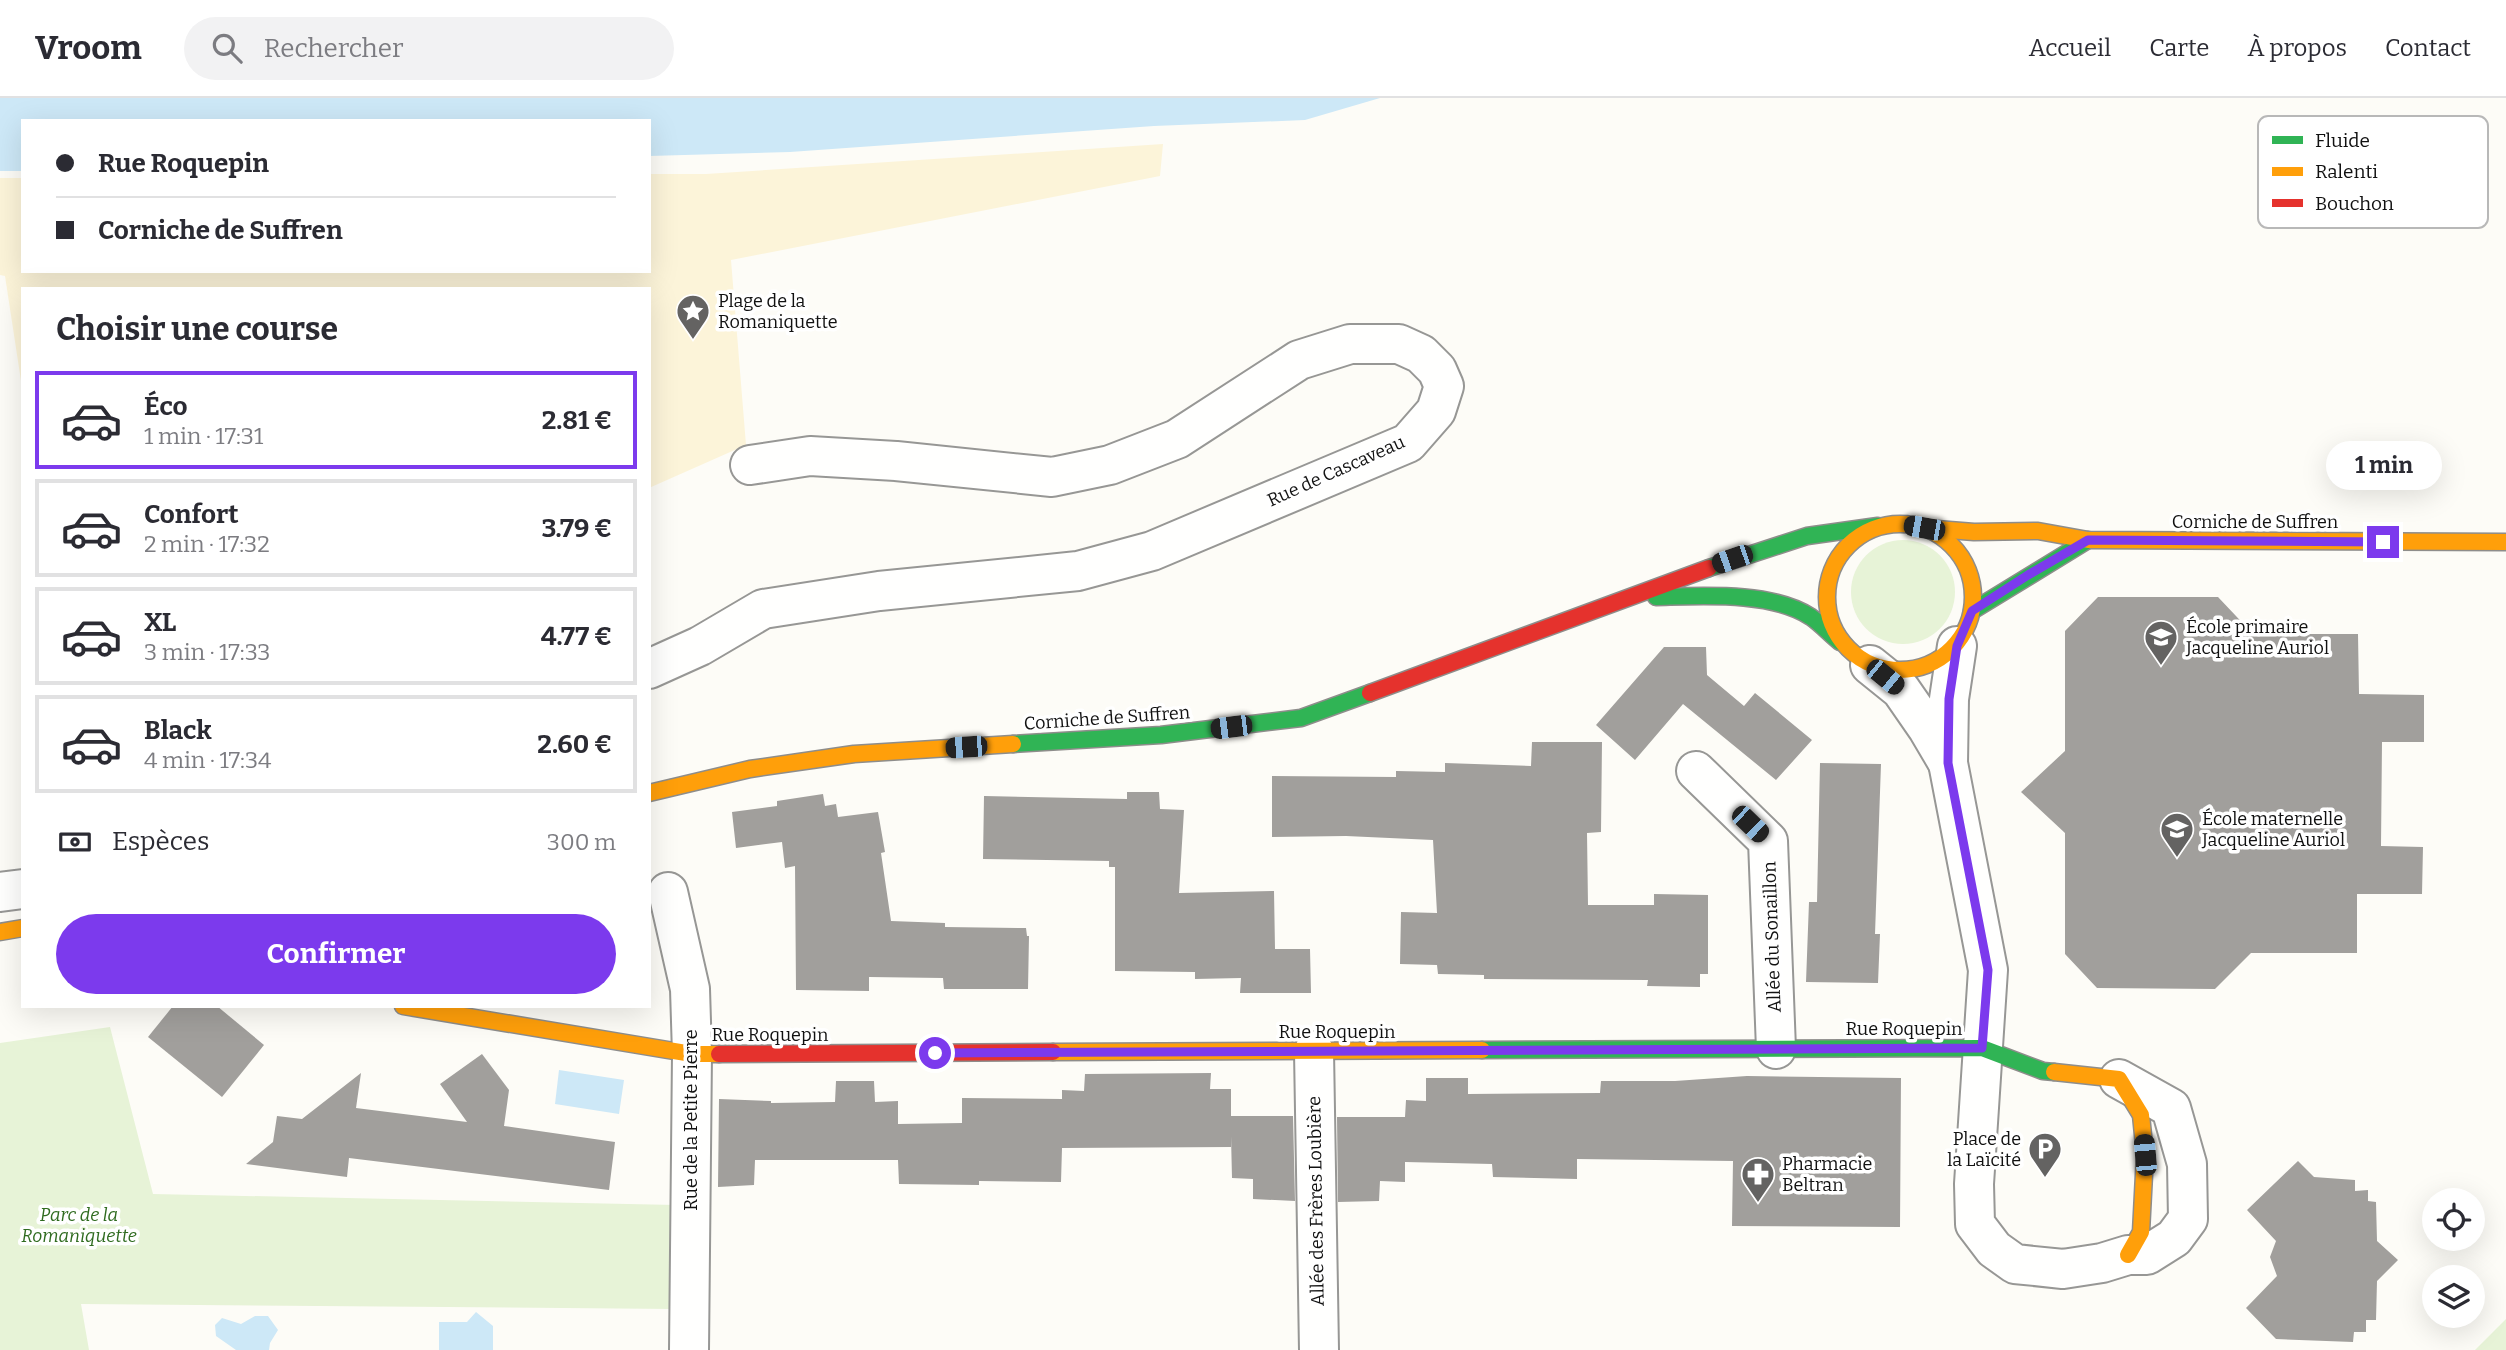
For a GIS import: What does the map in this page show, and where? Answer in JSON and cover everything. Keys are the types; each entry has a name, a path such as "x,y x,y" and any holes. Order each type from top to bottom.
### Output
{"main road":[{"path":"1901,523 1924,528 1943,537 1958,552 1968,570 1973,590 1972,611 1957,646 1939,659 1919,669 1894,671 1870,665 1853,656 1840,642 1830,620 1825,597 1829,574 1840,553 1857,536 1878,526 1901,523"},
{"name":"Corniche de Suffren","path":"651,793 750,769 854,754 1161,735 1301,718 1692,573 1807,536 1878,526"},
{"name":"Corniche de Suffren","path":"1924,528 2038,531 2088,540 2506,542"},
{"path":"1972,611 2088,540"},
{"name":"Corniche de Suffren","path":"1633,597 1730,595 1777,604 1809,616 1840,642"},
{"path":"0,932 21,928"},
{"name":"Rue Roquepin","path":"415,1008 692,1055 1982,1048"},
{"path":"1982,1048 2043,1071 2119,1079"}],"street":[{"name":"Rue de Cascaveau","path":"651,668 700,646 762,609 879,591 1078,571 1152,551 1408,443 1436,411 1444,386 1437,370 1421,354 1399,344 1350,344 1298,360 1177,439 1110,466 1052,477 896,461 810,456 750,465"},
{"path":"1957,646 1949,699 1948,763 1988,970 1974,1184 1975,1224 1994,1249 2015,1265 2063,1269 2102,1263 2128,1255 2147,1255 2175,1238 2188,1219 2187,1164 2171,1108 2119,1079"},
{"path":"1870,665 1901,690 1948,763"},
{"name":"Allée du Sonaillon","path":"1696,771 1768,841 1776,1049"},
{"path":"0,892 21,889"},
{"name":"Rue de la Petite Pierre","path":"668,892 690,989 692,1055 689,1350"},
{"name":"Allée des Frères Loubière","path":"1314,1051 1319,1350"}],"green space":[{"path":"1903,540 1923,544 1940,555 1951,572 1955,592 1951,612 1940,629 1923,640 1903,644 1883,640 1866,629 1855,612 1851,592 1855,572 1866,555 1883,544"},
{"name":"Parc de la Romaniquette","path":"110,1027 153,1194 676,1205 673,1309 81,1304 89,1350 0,1350 0,1043"},
{"path":"2506,1319 2506,1350 2475,1350"}],"sand":[{"name":"Plage de la Romaniquette","path":"1163,144 1160,176 731,260 746,445 651,487 651,287 21,287 21,381 5,276 0,275 0,178 21,178 21,273 651,273 651,174 706,174"}],"water":[{"path":"0,98 1380,98 1305,120 1154,126 790,152 651,156 651,119 21,119 21,171 0,171"},
{"path":"559,1070 624,1080 619,1114 555,1104"},
{"path":"476,1312 493,1326 493,1350 439,1350 439,1322 467,1322"},
{"path":"255,1316 268,1316 278,1330 269,1350 236,1350 216,1336 215,1325 222,1318 241,1324"}],"building":[{"path":"2098,597 2218,597 2253,634 2358,634 2359,694 2424,695 2424,742 2382,742 2381,846 2423,847 2422,894 2357,894 2357,953 2251,953 2215,989 2097,988 2065,954 2065,833 2021,792 2065,751 2065,631"},
{"path":"1664,647 1706,647 1707,675 1744,706 1755,693 1812,740 1776,780 1683,704 1635,760 1596,725"},
{"path":"1532,742 1602,742 1601,832 1587,833 1588,905 1654,905 1654,894 1708,895 1708,974 1700,974 1700,987 1647,986 1648,980 1484,979 1484,975 1438,974 1437,965 1400,964 1401,912 1437,913 1433,840 1346,836 1272,837 1272,776 1396,777 1396,771 1445,772 1445,763 1531,766"},
{"path":"1820,763 1881,764 1875,934 1880,934 1878,983 1806,982 1809,902 1817,902"},
{"path":"1127,792 1159,792 1160,809 1184,810 1179,893 1274,891 1275,949 1310,949 1311,993 1240,993 1241,978 1195,979 1195,972 1115,971 1115,867 1109,867 1109,861 983,859 984,796 1127,799"},
{"path":"823,794 825,806 836,804 838,817 878,812 885,852 881,853 891,921 945,923 945,927 1026,928 1029,936 1028,989 944,989 943,978 869,977 869,991 796,990 795,866 785,868 782,842 736,848 732,812 777,806 777,801"},
{"path":"171,1008 219,1008 264,1045 222,1097 148,1037"},
{"path":"482,1054 509,1090 504,1126 615,1142 609,1190 349,1158 347,1177 246,1164 273,1142 277,1116 302,1119 361,1073 356,1108 467,1122 440,1084"},
{"path":"1211,1073 1210,1089 1231,1089 1231,1116 1293,1116 1295,1201 1253,1199 1253,1179 1232,1178 1231,1136 1231,1147 1062,1148 1061,1182 899,1184 898,1160 755,1160 754,1185 718,1187 719,1099 771,1103 835,1102 836,1081 874,1081 875,1102 898,1101 898,1124 962,1123 962,1098 1062,1099 1062,1090 1084,1091 1085,1074"},
{"path":"1747,1076 1901,1078 1900,1227 1732,1226 1733,1161 1577,1159 1577,1179 1493,1177 1492,1164 1405,1162 1405,1182 1380,1181 1379,1201 1338,1202 1337,1117 1405,1117 1406,1100 1426,1101 1426,1078 1468,1078 1468,1094 1600,1093 1601,1081 1675,1081"},
{"path":"2298,1161 2314,1177 2355,1180 2355,1191 2368,1190 2368,1201 2376,1202 2377,1241 2398,1260 2377,1281 2376,1320 2366,1320 2366,1332 2354,1332 2353,1342 2276,1339 2246,1308 2277,1276 2270,1257 2276,1241 2247,1210"}],"traffic: fast":[{"path":"1709,568 1807,536 1878,526"},
{"path":"1972,611 2088,540"},
{"path":"1656,597 1736,597 1777,603 1811,617 1840,642"},
{"path":"1013,744 1161,735 1301,718 1370,693"},
{"path":"1482,1050 1982,1048 2043,1071 2054,1072"}],"traffic: slow":[{"path":"1900,524 1928,529 1952,545 1968,569 1973,597 1968,625 1952,649 1928,665 1900,670 1872,665 1848,649 1832,625 1827,597 1832,569 1848,545 1872,529 1900,524"},
{"path":"1924,528 1974,532 2038,531 2088,540 2506,542"},
{"path":"651,793 750,769 854,754 1013,744"},
{"path":"0,932 21,928"},
{"path":"415,1008 692,1054 719,1054"},
{"path":"1053,1052 1482,1050"},
{"path":"2054,1072 2119,1079 2141,1115 2145,1155 2141,1232 2128,1255"}],"traffic: jam":[{"path":"1370,693 1709,568"},
{"path":"719,1054 1053,1052"}],"place":[{"name":"Plage de la Romaniquette","path":"693,341"},
{"name":"École primaire Jacqueline Auriol","path":"2161,667"},
{"name":"École maternelle Jacqueline Auriol","path":"2177,859"},
{"name":"Place de la Laïcité","path":"2045,1179"},
{"name":"Pharmacie Beltran","path":"1758,1204"}],"route":[{"path":"935,1053 1982,1048 1988,970 1948,763 1949,699 1957,646 1972,611 2088,540 2383,542"}]}
